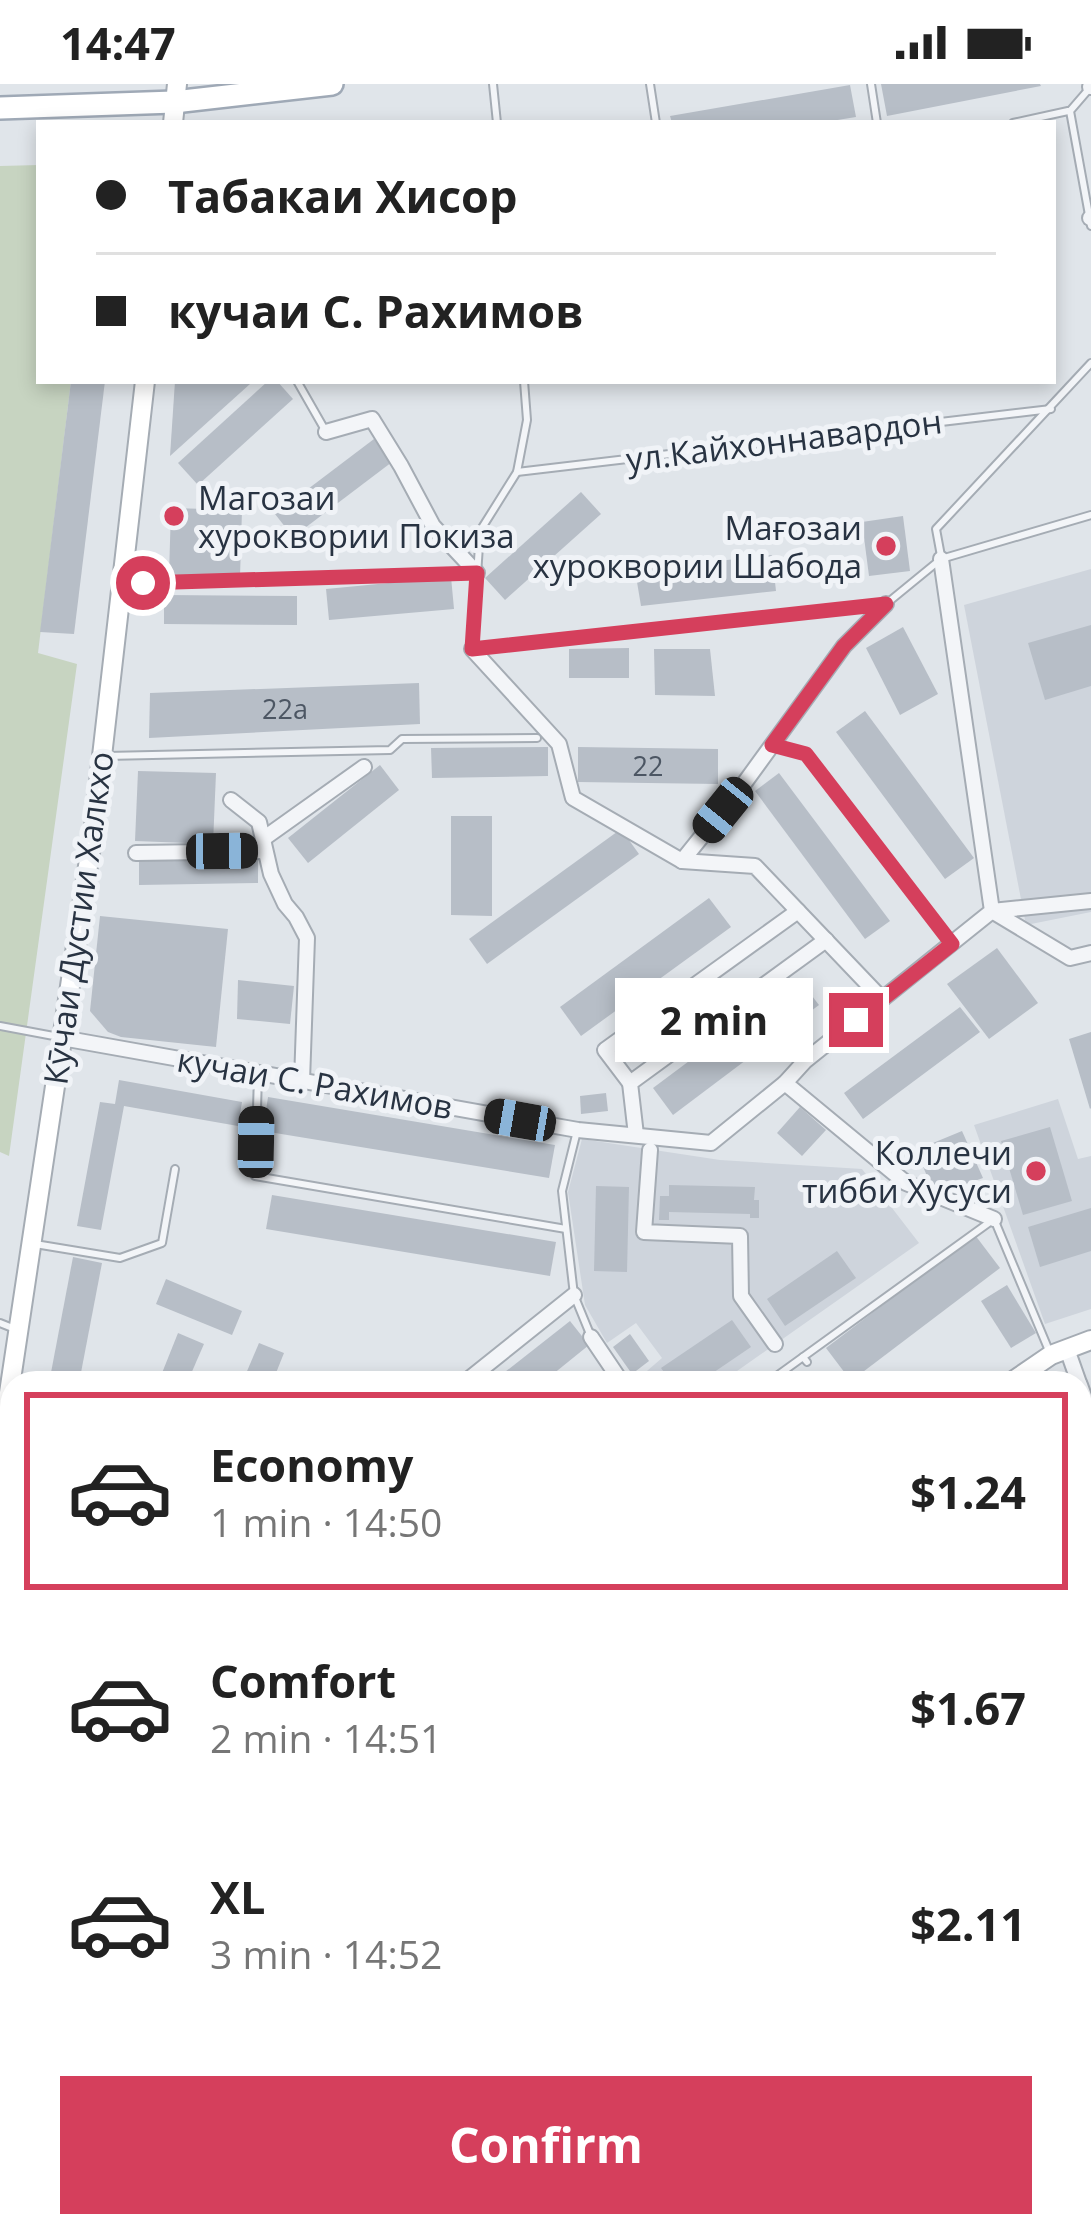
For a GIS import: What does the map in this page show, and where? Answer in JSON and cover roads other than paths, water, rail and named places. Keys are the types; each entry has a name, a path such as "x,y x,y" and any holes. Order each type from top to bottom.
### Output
{"main road":[{"path":"0,108 175,103 332,84"}],"street":[{"name":"Кӯчаи Дустии Халкхо","path":"6,1371 9,1326 31,1244 102,756 145,384"},
{"path":"326,432 372,418 433,526 477,573"},
{"path":"941,559 992,911"},
{"path":"682,861 844,646 886,604"},
{"path":"472,649 559,744 573,798 682,861 755,866 882,999"},
{"path":"136,853 264,845 364,767"},
{"path":"231,800 259,822 271,874 307,938 302,1081"},
{"path":"992,911 1091,901"},
{"path":"636,1136 630,1083 605,1050 798,911"},
{"path":"992,911 1070,958 1091,953"},
{"name":"кучаи С. Рахимов","path":"62,1038 578,1130 712,1143 805,1061 992,911"},
{"path":"630,1083 826,940"},
{"path":"785,1083 906,1184 994,1219"},
{"path":"650,1150 644,1232 740,1236 741,1296 775,1344"},
{"path":"479,1371 574,1294"},
{"path":"591,1337 614,1371"},
{"path":"1029,1371 1091,1340"},
{"path":"1059,1352 1071,1371"}],"lane":[{"path":"493,84 497,120"},
{"path":"650,84 656,120"},
{"path":"871,84 877,120"},
{"path":"1027,120 1070,111 1090,86"},
{"path":"1070,111 1091,221"},
{"path":"941,559 936,529 1091,363"},
{"path":"299,384 326,432"},
{"path":"524,384 527,420 518,472 480,531 472,649 886,604 941,559 1091,515"},
{"name":"ул.Кайхоннавардон","path":"518,472 1051,409"},
{"path":"122,584 477,573"},
{"path":"102,756 390,750 402,739 537,738"},
{"path":"772,745 806,754 952,944"},
{"path":"0,1026 62,1038"},
{"path":"258,1073 255,1176 566,1229"},
{"path":"578,1130 562,1191 574,1294 591,1337"},
{"path":"31,1244 120,1258 162,1243 175,1169"},
{"path":"786,1371 994,1219 1059,1352"}],"place":[{"name":"Магозаи хуроквории Покиза","path":"174,516"},
{"name":"Мағозаи хуроквории Шабода","path":"886,546"},
{"name":"Коллечи тибби Хусуси","path":"1036,1171"}]}
